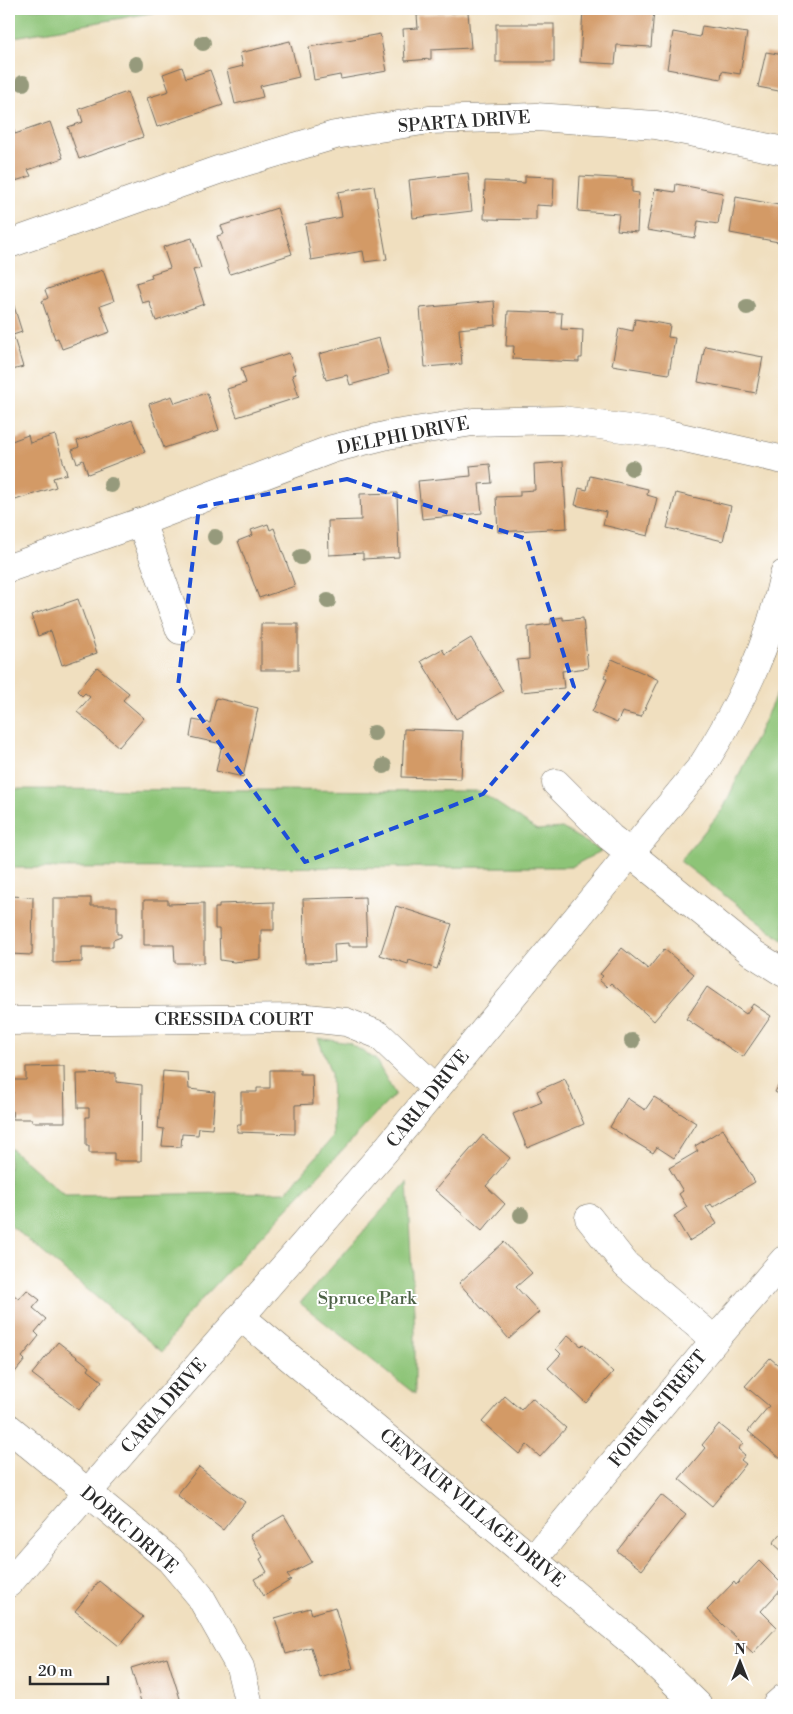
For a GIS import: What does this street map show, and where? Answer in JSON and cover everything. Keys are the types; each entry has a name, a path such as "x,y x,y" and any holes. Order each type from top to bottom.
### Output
{"street":[{"name":"SPARTA DRIVE","path":"9,244 218,170 317,140 335,135 428,120 536,117 656,125 784,151"},
{"name":"DELPHI DRIVE","path":"9,568 141,522 332,449 388,435 473,422 562,420 666,434 784,460"},
{"path":"141,522 180,630"},
{"name":"CARIA DRIVE","path":"9,1584 384,1152 702,766 742,700 776,615 784,574"},
{"path":"556,783 602,830 754,954 784,973"},
{"name":"CRESSIDA COURT","path":"9,1021 308,1018 346,1022 379,1035 436,1088"},
{"path":"589,1218 626,1265 715,1340"},
{"name":"FORUM STREET","path":"534,1560 715,1340 784,1260"},
{"name":"CENTAUR VILLAGE DRIVE","path":"241,1317 638,1647 698,1705"},
{"name":"DORIC DRIVE","path":"9,1428 170,1560 200,1596 240,1667 248,1705"},
{"path":"776,1705 784,1698"}],"highlighted area":[{"path":"347,479 527,539 574,687 483,794 305,862 178,686 199,507"}],"green space":[{"path":"9,9 173,9 9,38"},
{"path":"784,678 784,941 680,861 723,809"},
{"path":"9,789 479,791 537,830 562,828 601,851 571,867 9,868"},
{"path":"318,1038 349,1043 375,1059 395,1094 186,1316 162,1352 9,1224 9,1147 65,1196 286,1192 333,1137 331,1073"},
{"name":"Spruce Park","path":"407,1182 415,1331 415,1394 300,1303"}],"building":[{"path":"583,9 654,9 651,47 617,45 615,64 580,62"},
{"path":"468,12 471,48 431,50 431,59 405,61 403,29 418,28 417,15"},
{"path":"496,24 554,24 554,62 496,62"},
{"path":"702,26 747,33 740,74 722,71 721,79 667,69 673,32 700,37"},
{"path":"380,34 387,71 341,79 340,75 314,80 309,47"},
{"path":"290,41 299,77 260,86 263,97 235,104 227,70 243,66 240,53"},
{"path":"766,52 784,55 784,92 758,87"},
{"path":"182,67 186,78 210,70 223,105 157,127 147,98 169,91 163,74"},
{"path":"127,92 143,137 79,159 68,127 83,122 79,109"},
{"path":"50,122 63,158 28,170 31,176 9,183 9,129 13,128 15,134"},
{"path":"468,173 472,211 413,218 409,180"},
{"path":"525,176 554,177 553,206 536,205 536,220 484,219 485,181 525,183"},
{"path":"580,176 632,179 632,192 639,193 637,232 617,230 619,214 578,211"},
{"path":"676,184 723,193 718,224 698,221 695,238 647,230 655,189 675,192"},
{"path":"374,186 387,259 365,262 363,251 311,260 305,224 342,217 338,192"},
{"path":"736,197 784,206 784,243 730,233"},
{"path":"277,208 292,254 230,274 217,236 224,234 221,226"},
{"path":"192,238 201,268 193,270 204,304 156,321 149,301 142,303 136,283 152,278 151,274 170,268 163,247"},
{"path":"103,270 114,301 100,306 110,332 62,349 58,338 55,339 42,301 48,298 45,290"},
{"path":"494,301 496,325 459,329 462,364 425,367 420,308"},
{"path":"13,303 22,332 13,335 23,367 9,371 9,304"},
{"path":"508,311 562,313 561,329 583,330 582,358 579,358 579,362 513,359 514,346 506,346"},
{"path":"635,319 670,325 668,337 675,338 669,374 612,365 619,328 633,331"},
{"path":"379,338 389,374 350,385 347,375 326,380 319,354"},
{"path":"705,346 763,357 756,393 698,382"},
{"path":"289,353 296,374 292,375 299,397 237,417 227,389 246,383 241,368"},
{"path":"207,393 219,430 164,448 149,404 172,396 175,403"},
{"path":"132,420 145,452 88,474 83,460 77,463 72,450 79,447 77,441"},
{"path":"28,435 30,443 55,435 67,474 53,478 56,487 9,502 9,451 11,450 9,442"},
{"path":"563,462 567,528 498,532 496,497 520,496 520,491 535,490 534,464"},
{"path":"490,464 492,483 479,484 482,513 422,519 418,481 471,476 470,466"},
{"path":"590,476 648,489 647,495 657,498 648,536 603,525 606,512 575,505 579,488 587,490"},
{"path":"397,493 399,557 363,559 363,553 329,555 328,521 361,520 360,494"},
{"path":"676,493 731,506 723,541 667,528"},
{"path":"268,524 270,530 274,528 295,586 259,598 238,541 253,535 251,530"},
{"path":"78,599 97,653 62,665 51,631 38,636 31,615"},
{"path":"563,617 563,620 583,618 588,668 562,671 564,688 521,692 517,660 529,659 528,627 551,624 551,619"},
{"path":"261,624 298,624 298,670 261,670"},
{"path":"471,638 503,691 456,719 421,661 442,649 445,654"},
{"path":"612,659 659,680 641,717 622,712 617,723 592,712 607,679 604,677"},
{"path":"97,667 129,693 123,700 144,718 119,747 77,712 90,697 85,693 82,696 77,691"},
{"path":"216,698 258,708 243,777 216,771 222,744 190,737 193,720 210,723"},
{"path":"404,729 463,731 461,779 402,777"},
{"path":"9,896 33,897 32,955 9,954"},
{"path":"365,897 367,946 349,946 349,943 334,944 335,962 305,963 303,899"},
{"path":"53,898 91,898 91,906 117,906 117,934 121,934 121,937 113,940 113,947 82,947 82,962 53,963"},
{"path":"144,900 168,900 168,904 204,903 204,963 175,963 174,945 144,945"},
{"path":"274,902 274,930 261,930 261,959 234,962 220,960 219,929 215,929 215,908 219,908 219,904"},
{"path":"396,906 452,924 437,969 409,960 408,964 380,955"},
{"path":"622,948 648,969 664,949 694,974 654,1021 611,983 607,987 599,980 603,976 600,974"},
{"path":"707,987 746,1014 753,1004 771,1016 743,1057 686,1019"},
{"path":"64,1066 65,1122 32,1122 32,1119 13,1119 12,1111 9,1111 9,1093 13,1093 12,1080 26,1080 26,1067"},
{"path":"270,1070 300,1070 300,1074 312,1074 313,1104 295,1105 295,1134 237,1132 237,1125 241,1125 241,1092 257,1092 257,1088 270,1088"},
{"path":"163,1071 188,1073 189,1089 215,1092 212,1129 199,1128 198,1135 182,1134 181,1147 162,1146 164,1129 158,1128"},
{"path":"116,1073 116,1082 142,1085 141,1161 114,1161 114,1153 89,1153 89,1146 86,1146 86,1117 89,1117 89,1108 78,1108 77,1074"},
{"path":"784,1075 784,1097 775,1092"},
{"path":"565,1079 584,1124 527,1148 513,1114 542,1102 537,1091"},
{"path":"654,1097 696,1123 674,1158 657,1147 653,1153 610,1127 627,1098 645,1110"},
{"path":"723,1129 755,1182 713,1207 711,1204 706,1207 717,1224 689,1241 674,1216 687,1207 679,1194 683,1191 669,1168 698,1151 695,1146"},
{"path":"483,1135 510,1158 486,1186 505,1204 482,1231 435,1190"},
{"path":"504,1242 532,1273 516,1287 539,1312 509,1339 459,1283"},
{"path":"27,1290 40,1300 33,1308 46,1319 35,1332 39,1336 22,1357 25,1360 11,1377 9,1375 9,1291 19,1299"},
{"path":"568,1335 581,1346 583,1344 613,1372 586,1403 548,1368 561,1354 556,1349"},
{"path":"58,1342 90,1367 88,1370 102,1381 79,1410 32,1374"},
{"path":"770,1358 784,1370 784,1456 781,1459 748,1431 769,1406 745,1386"},
{"path":"505,1396 521,1410 532,1398 566,1428 540,1457 527,1445 519,1454 482,1422"},
{"path":"719,1424 743,1443 738,1449 745,1455 741,1460 746,1464 712,1506 679,1479 705,1448 702,1445"},
{"path":"199,1467 245,1502 223,1530 177,1495"},
{"path":"661,1495 686,1515 642,1570 617,1551"},
{"path":"284,1515 312,1562 287,1575 291,1580 264,1596 254,1579 267,1572 260,1559 263,1557 250,1535"},
{"path":"784,1530 784,1553 773,1543"},
{"path":"759,1561 784,1586 761,1611 777,1627 753,1653 707,1610 734,1582 736,1585"},
{"path":"99,1581 143,1617 119,1646 75,1611"},
{"path":"335,1607 353,1668 320,1678 311,1647 286,1654 275,1618 310,1608 312,1614"},
{"path":"167,1657 182,1705 142,1705 131,1668"}]}
